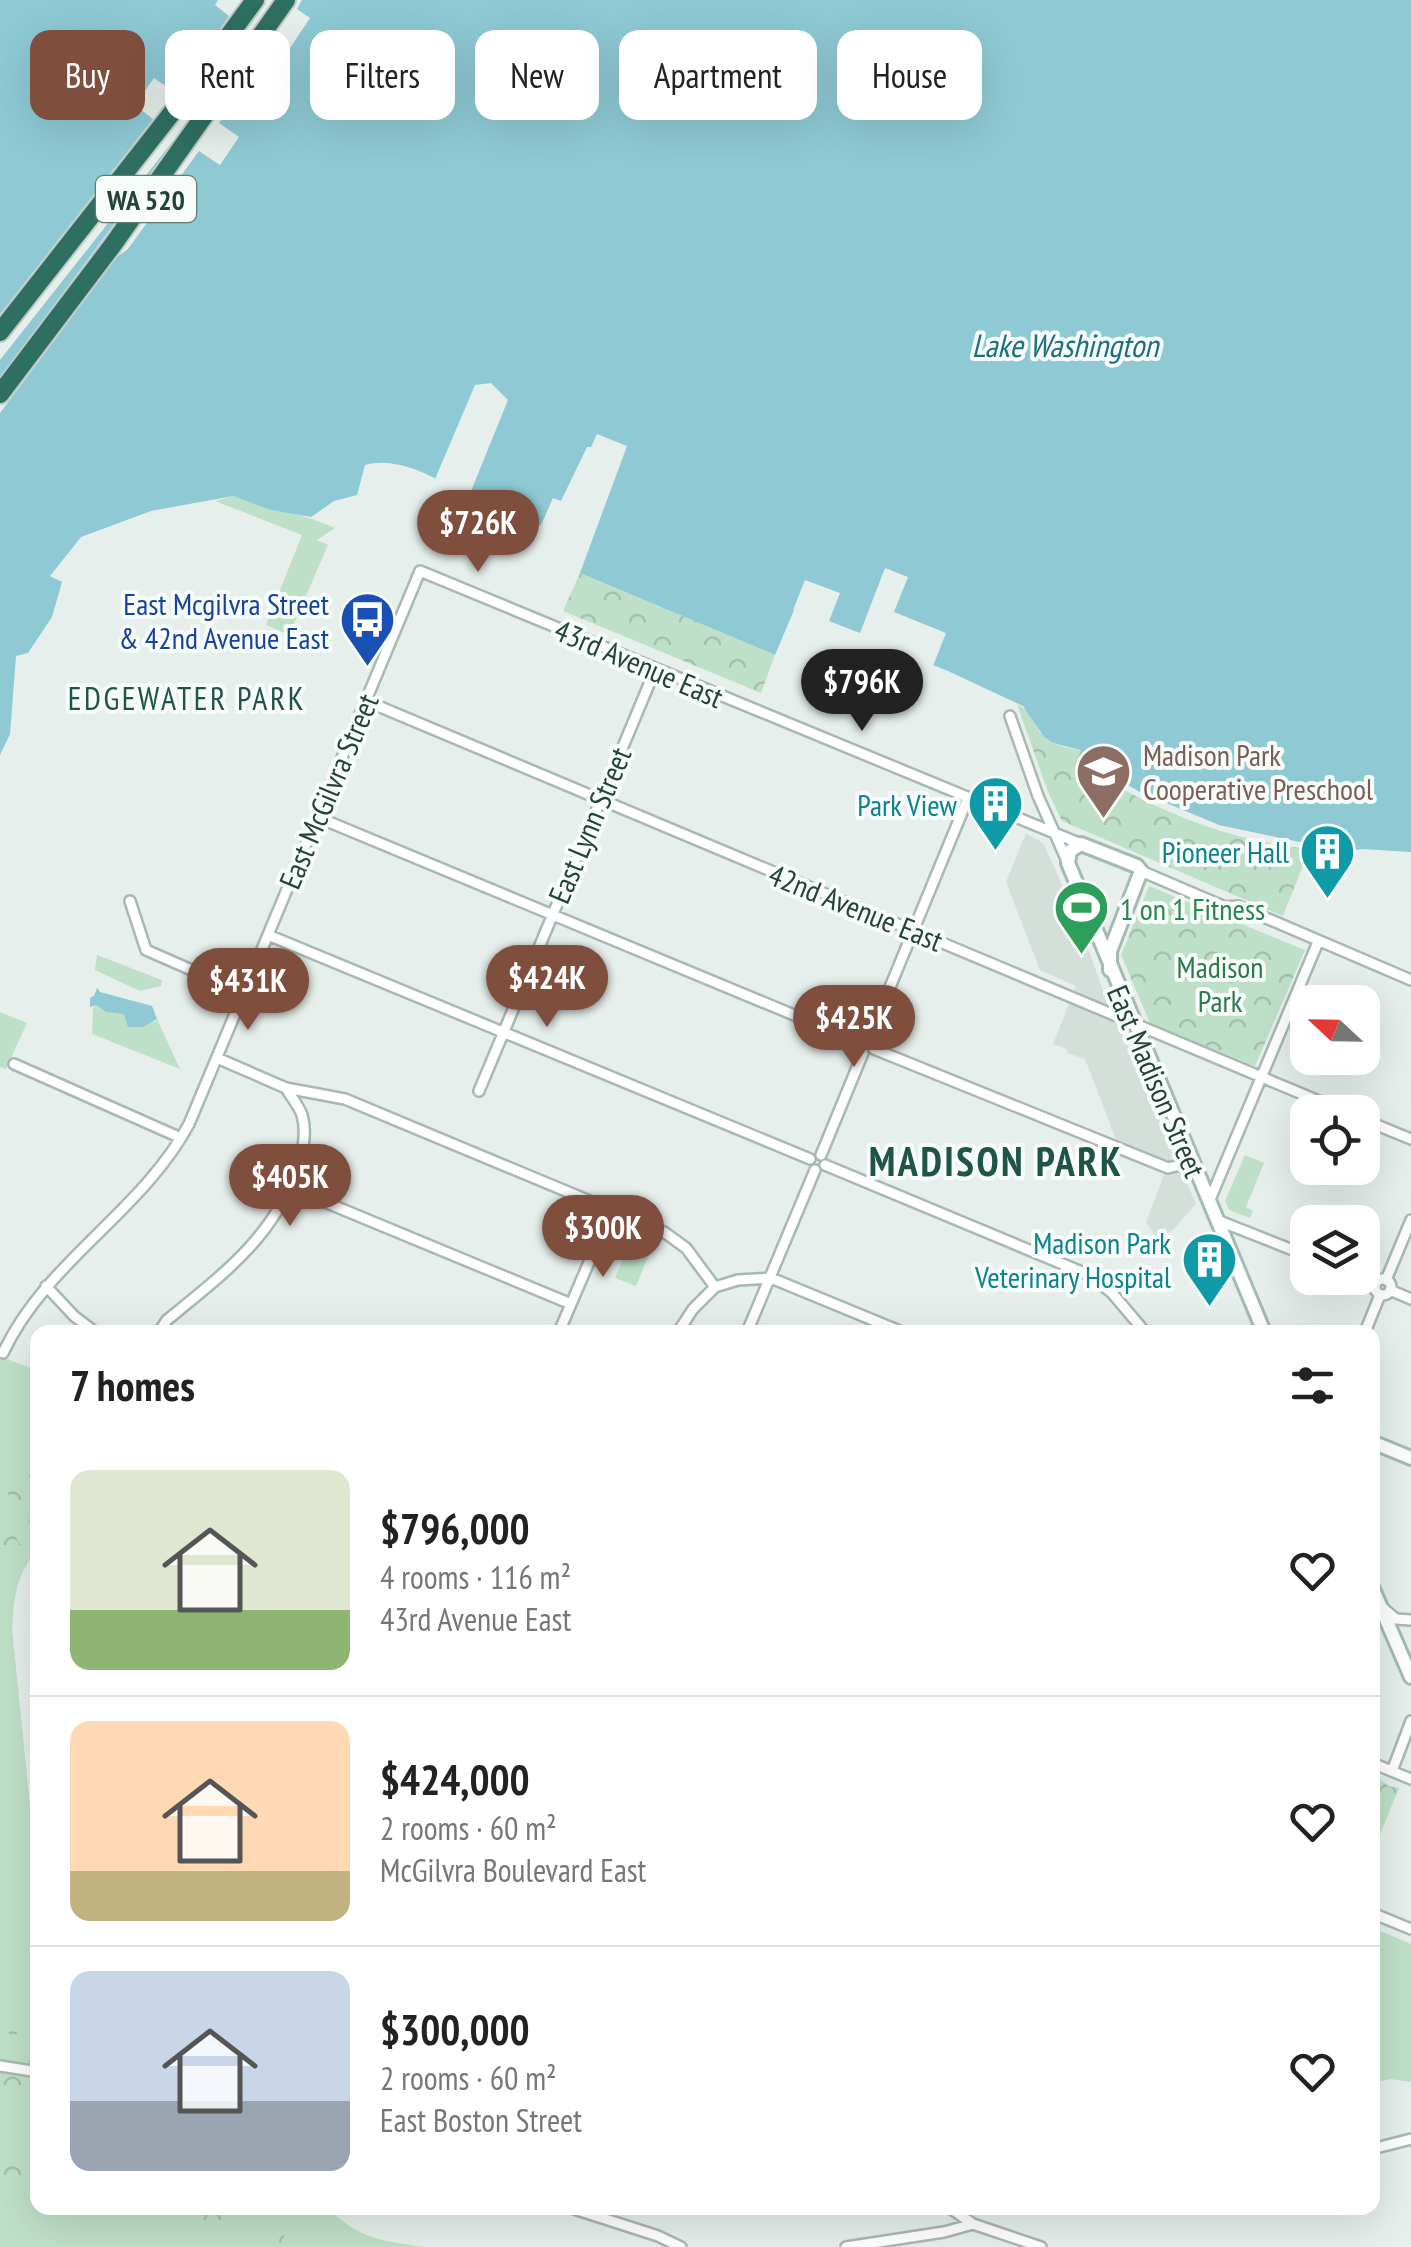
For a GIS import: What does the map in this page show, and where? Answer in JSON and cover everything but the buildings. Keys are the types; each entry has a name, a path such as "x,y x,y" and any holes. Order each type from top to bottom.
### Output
{"highway":[{"name":"WA 520","path":"0,332 255,0"},
{"name":"WA 520","path":"0,394 112,246 286,0"}],"street":[{"name":"43rd Avenue East","path":"420,571 1411,980"},
{"name":"East McGilvra Street","path":"3,1347 24,1312 46,1286 136,1198 181,1138 420,571"},
{"name":"East Lynn Street","path":"479,1091 654,670"},
{"name":"42nd Avenue East","path":"366,702 1303,1095"},
{"name":"East Madison Street","path":"1010,716 1038,796 1261,1325"},
{"path":"750,1325 968,798"},
{"path":"318,817 864,1044 870,1053 874,1048 1168,1168 1192,1162"},
{"path":"1068,863 1070,850 1082,844"},
{"path":"1110,970 1110,952 1141,871"},
{"path":"130,900 146,950 244,993"},
{"path":"1095,932 1117,934"},
{"path":"268,936 1090,1275 1112,1293 1139,1325"},
{"path":"1209,1202 1318,942"},
{"path":"217,1058 286,1088 346,1100 676,1240 704,1268 715,1287"},
{"path":"14,1064 181,1138"},
{"path":"164,1325 254,1245 291,1188 305,1135 302,1114 286,1088"},
{"path":"1380,1127 1411,1139"},
{"path":"291,1188 571,1304"},
{"path":"562,1325 611,1211"},
{"path":"1217,1220 1290,1249"},
{"path":"1368,1325 1411,1220"},
{"path":"683,1325 715,1287 726,1282 771,1278 885,1325"},
{"path":"46,1286 86,1325"},
{"path":"1380,1286 1411,1299"},
{"path":"1380,1445 1411,1458"},
{"path":"1380,1607 1396,1620 1411,1620"},
{"path":"1380,1610 1411,1677"},
{"path":"1392,1771 1411,1721"},
{"path":"1380,1766 1411,1779"},
{"path":"1380,1916 1411,1929"},
{"path":"0,2066 30,2071"},
{"path":"1380,2147 1411,2139"},
{"path":"594,2215 681,2247"},
{"path":"960,2215 973,2224 1042,2247"},
{"path":"846,2247 942,2233 973,2224"}],"shaded area":[{"path":"1026,833 1043,843 1076,915 1114,1021 1196,1204 1172,1231 1157,1238 1146,1222 1168,1164 1117,1142 1085,1059 1053,1044 1076,986 1040,970 1006,882"}],"green space":[{"path":"233,496 335,528 317,540 328,545 289,635 266,625 302,535 215,501"},
{"path":"580,573 775,655 761,693 563,611"},
{"name":"Madison Park","path":"1017,704 1048,740 1085,752 1084,764 1162,809 1253,840 1310,848 1283,916 1062,821"},
{"name":"Madison Park","path":"1149,886 1305,950 1255,1066 1150,1023 1121,955"},
{"path":"97,955 162,980 161,986 140,991 95,970"},
{"path":"97,1004 155,1022 157,1019 180,1069 92,1034 93,1008"},
{"path":"0,1012 27,1023 6,1069 0,1067"},
{"path":"1245,1155 1264,1163 1246,1207 1253,1211 1250,1218 1229,1210 1225,1201"},
{"path":"632,1237 653,1245 636,1286 615,1278"},
{"path":"0,1356 30,1368 30,1560 18,1583 12,1629 30,1805 30,2215 336,2215 362,2233 426,2247 0,2247"},
{"path":"0,1458 30,1472 30,1537 26,1537 0,1483"},
{"path":"3,1516 21,1546 2,1589 0,1538 4,1531 0,1520"},
{"path":"1380,1778 1399,1788 1380,1834"},
{"path":"1380,1931 1411,1944 1411,2082 1380,2081"},
{"path":"0,1997 15,2000 27,2012 27,2027 14,2036 0,2028"},
{"path":"30,2034 30,2086 17,2106 4,2110 0,2107 0,2047 8,2051"},
{"path":"30,2155 30,2178 19,2175 16,2180 1,2181 0,2156 12,2159"},
{"path":"177,2215 249,2216 242,2229 222,2229 212,2218 212,2225 196,2235 192,2233 195,2222"},
{"path":"255,2222 269,2223 278,2233 283,2232 285,2244 296,2247 255,2247 263,2241"}],"water":[{"name":"Lake Washington","path":"0,0 1411,0 1411,852 1346,852 1219,825 1140,792 1089,763 1080,750 1053,743 1044,737 1023,706 948,671 794,610 775,655 580,573 627,446 597,434 561,501 553,498 541,525 531,528 515,528 501,522 425,474 379,463 365,465 357,495 334,501 311,517 271,510 233,496 151,511 81,537 50,576 62,582 52,617 28,653 16,656 10,734 0,755"},
{"path":"97,988 152,1006 157,1019 143,1027 128,1027 124,1014 106,1012 97,1005 90,1007 90,998"}],"pier":[{"path":"218,0 302,0 297,9 310,18 290,48 290,30 219,30 229,16 215,5"},
{"path":"154,78 165,86 165,120 221,120 219,123 239,137 220,165 199,151 0,413 0,378 179,136 0,360 0,314 153,119 145,113 145,91"},
{"path":"491,383 508,400 467,501 435,479 475,385"},
{"path":"885,568 908,577 894,612 946,633 933,666 793,610 805,580 840,593 829,621 860,633"}],"place":[{"name":"East Mcgilvra Street & 42nd Avenue East","path":"368,669"},
{"name":"Madison Park Cooperative Preschool","path":"1104,820"},
{"name":"Park View","path":"996,853"},
{"name":"Pioneer Hall","path":"1328,900"},
{"name":"1 on 1 Fitness","path":"1081,957"},
{"name":"Madison Park Veterinary Hospital","path":"1210,1308"}],"district":[{"name":"EDGEWATER PARK","path":"187,698"},
{"name":"MADISON PARK","path":"996,1161"}]}
